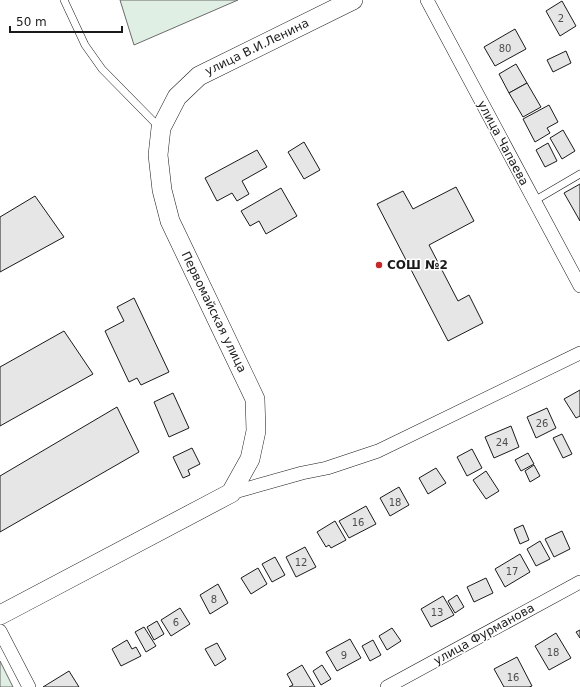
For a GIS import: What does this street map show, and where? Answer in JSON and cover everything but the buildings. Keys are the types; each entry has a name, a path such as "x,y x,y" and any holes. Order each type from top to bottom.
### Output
{"main road":[{"name":"улица В.И.Ленина","path":"161,128 177,97 199,76 353,0"},
{"name":"Первомайская улица","path":"161,128 158,155 162,190 170,221 255,399 256,431 250,459 230,493"},
{"path":"0,615 230,493"}],"street":[{"name":"улица Чапаева","path":"427,0 580,286"},
{"path":"230,493 302,473 327,468 378,451 580,353"},
{"name":"улица Фурманова","path":"388,687 580,582"},
{"path":"0,631 30,687"}],"lane":[{"path":"64,0 85,45 102,69 161,128"},
{"path":"534,201 580,174"}],"green space":[{"path":"120,0 238,0 134,45"},
{"path":"0,661 13,687 0,687"}],"place":[{"name":"СОШ №2","path":"379,265"}]}
